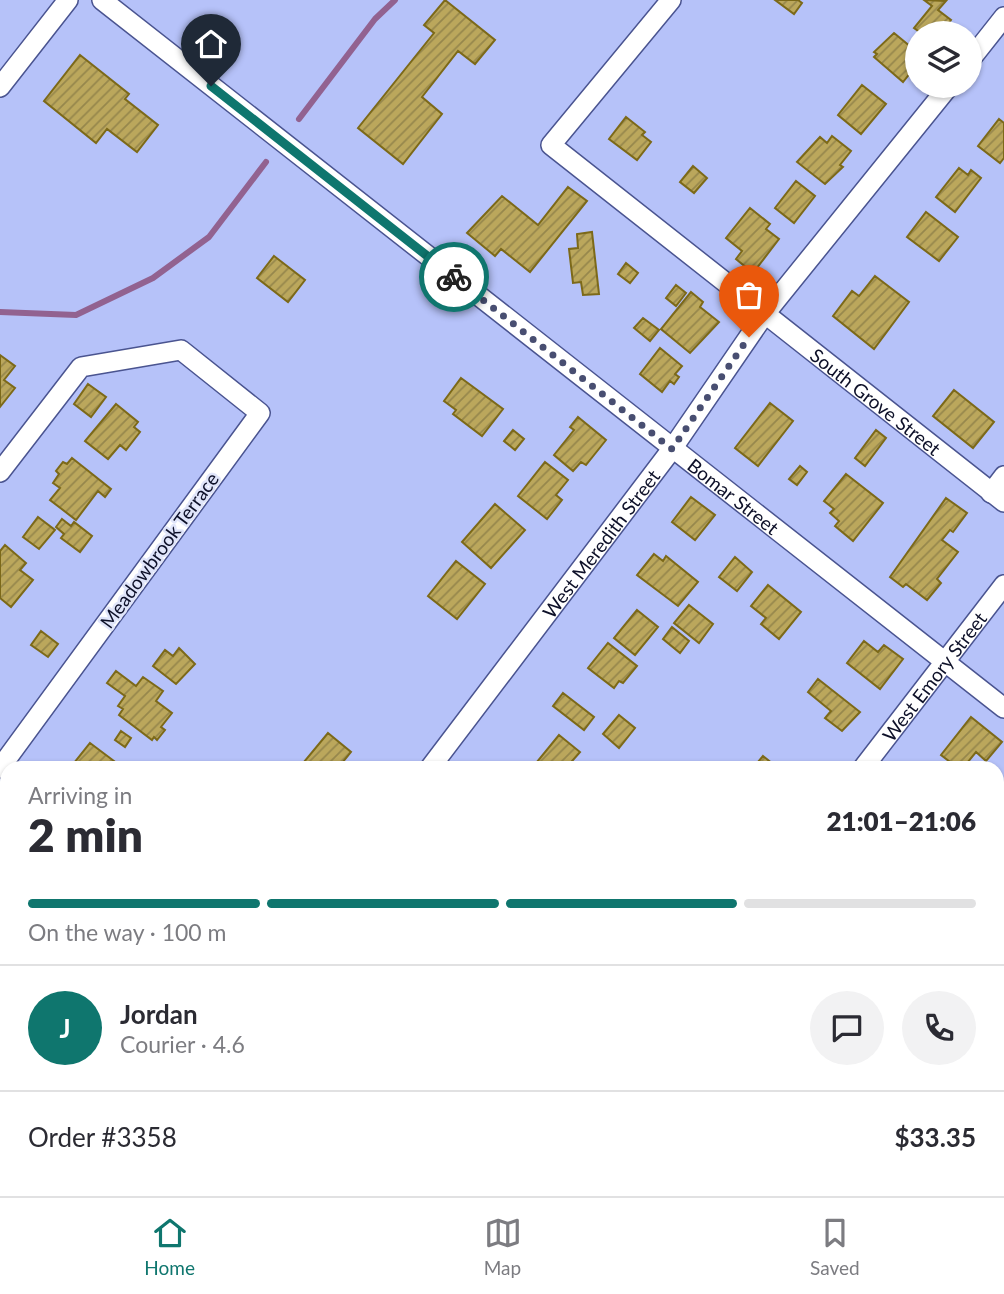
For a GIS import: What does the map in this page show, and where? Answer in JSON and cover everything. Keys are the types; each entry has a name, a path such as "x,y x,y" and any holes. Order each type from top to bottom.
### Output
{"street":[{"path":"0,87 68,0"},
{"name":"Bomar Street","path":"102,0 1004,708"},
{"name":"South Grove Street","path":"671,0 551,145 998,497"},
{"path":"982,45 1004,17"},
{"name":"West Meredith Street","path":"435,761 672,449 764,314 938,98"},
{"name":"Meadowbrook Terrace","path":"0,472 81,367 181,350 260,413 5,761"},
{"path":"998,497 1004,476"},
{"name":"West Emory Street","path":"868,761 1004,585"}],"building":[{"path":"445,0 495,40 475,64 458,51 422,97 442,114 403,164 358,128 434,33 424,25"},
{"path":"775,0 798,0 802,3 794,14"},
{"path":"924,0 946,1 938,10 950,21 920,21 932,6"},
{"path":"894,33 905,42 903,82 874,57 877,54 874,52"},
{"path":"80,55 129,94 125,99 158,125 137,152 107,129 96,143 44,101"},
{"path":"862,85 886,104 861,134 838,115"},
{"path":"626,117 645,132 642,135 651,142 637,160 609,139"},
{"path":"999,119 1004,123 1004,158 1000,163 978,146"},
{"path":"832,136 851,151 840,165 843,167 825,184 797,162 820,137 827,143"},
{"path":"693,166 707,178 694,193 680,182"},
{"path":"959,168 968,175 971,170 981,178 955,212 936,197"},
{"path":"796,181 815,196 794,223 775,208"},
{"path":"568,187 587,201 530,272 501,249 495,256 467,233 502,196 538,225"},
{"path":"750,208 770,224 766,229 779,239 753,273 736,259 742,251 726,238"},
{"path":"926,212 958,237 939,261 907,237"},
{"path":"592,232 599,294 583,295 581,282 573,283 569,249 578,248 577,234"},
{"path":"274,256 305,280 288,302 257,278"},
{"path":"626,263 638,273 630,283 618,274"},
{"path":"875,276 909,302 874,349 833,316 852,291 859,296"},
{"path":"676,285 686,293 676,306 666,298"},
{"path":"691,292 703,302 700,307 719,322 690,353 661,329"},
{"path":"643,318 659,330 650,341 634,328"},
{"path":"660,348 682,366 675,374 679,377 674,384 670,381 662,392 640,374"},
{"path":"0,355 15,366 4,380 15,388 0,407"},
{"path":"461,378 503,409 482,436 453,414 456,410 444,401"},
{"path":"88,384 106,397 91,417 74,404"},
{"path":"954,390 994,422 973,448 933,416"},
{"path":"770,403 793,421 758,466 735,448"},
{"path":"116,404 138,422 134,427 140,432 126,450 120,445 108,459 85,441"},
{"path":"578,417 606,440 586,465 581,462 573,471 554,455 574,430 570,427"},
{"path":"513,430 524,439 515,450 504,441"},
{"path":"876,430 886,438 865,466 855,458"},
{"path":"72,458 111,489 105,497 98,491 76,520 50,500 60,488 53,483 59,474 56,471 63,462 67,464"},
{"path":"545,462 568,480 556,495 562,500 547,519 518,496"},
{"path":"800,466 807,472 797,485 789,479"},
{"path":"846,474 883,503 853,541 835,526 839,521 830,513 834,509 824,501"},
{"path":"691,497 715,515 695,540 672,522"},
{"path":"946,498 967,513 953,532 950,530 942,540 958,552 937,579 941,583 927,600 906,584 903,587 890,577"},
{"path":"495,504 525,530 491,568 462,542"},
{"path":"38,517 55,530 39,549 23,537"},
{"path":"62,519 71,526 74,522 92,536 80,552 61,538 64,534 56,527"},
{"path":"5,545 26,563 20,570 33,580 11,607 0,598 0,551"},
{"path":"654,554 663,561 666,556 698,582 678,606 637,575"},
{"path":"735,557 752,572 737,591 719,577"},
{"path":"456,561 485,584 457,619 428,596"},
{"path":"768,585 801,612 779,639 761,624 766,618 751,606"},
{"path":"689,605 713,624 699,643 674,623"},
{"path":"637,610 658,627 635,655 614,638"},
{"path":"672,627 689,641 680,653 663,639"},
{"path":"41,631 58,644 48,657 31,645"},
{"path":"864,641 878,652 884,645 903,659 880,689 847,663"},
{"path":"608,643 637,666 623,683 619,681 614,688 588,668"},
{"path":"179,648 195,664 176,684 153,666 165,650 173,656"},
{"path":"116,671 136,686 143,677 163,691 156,701 172,713 161,727 165,730 157,740 154,737 152,740 119,715 123,709 118,706 125,696 107,683"},
{"path":"818,679 860,712 842,731 825,718 831,711 808,692"},
{"path":"563,693 594,717 584,730 553,706"},
{"path":"619,715 635,728 619,748 603,734"},
{"path":"971,717 1002,742 986,761 976,752 969,761 949,761 941,755"},
{"path":"121,731 131,738 125,747 115,740"},
{"path":"328,733 351,752 344,761 305,761"},
{"path":"559,735 580,752 572,761 538,761"},
{"path":"90,743 114,761 76,761"}],"waterway":[{"path":"299,119 375,19 395,0"},
{"path":"0,312 76,315 153,278 209,237 266,162"}],"way so far":[{"path":"454,277 672,449 749,337"}],"route":[{"path":"211,86 454,277"}]}
